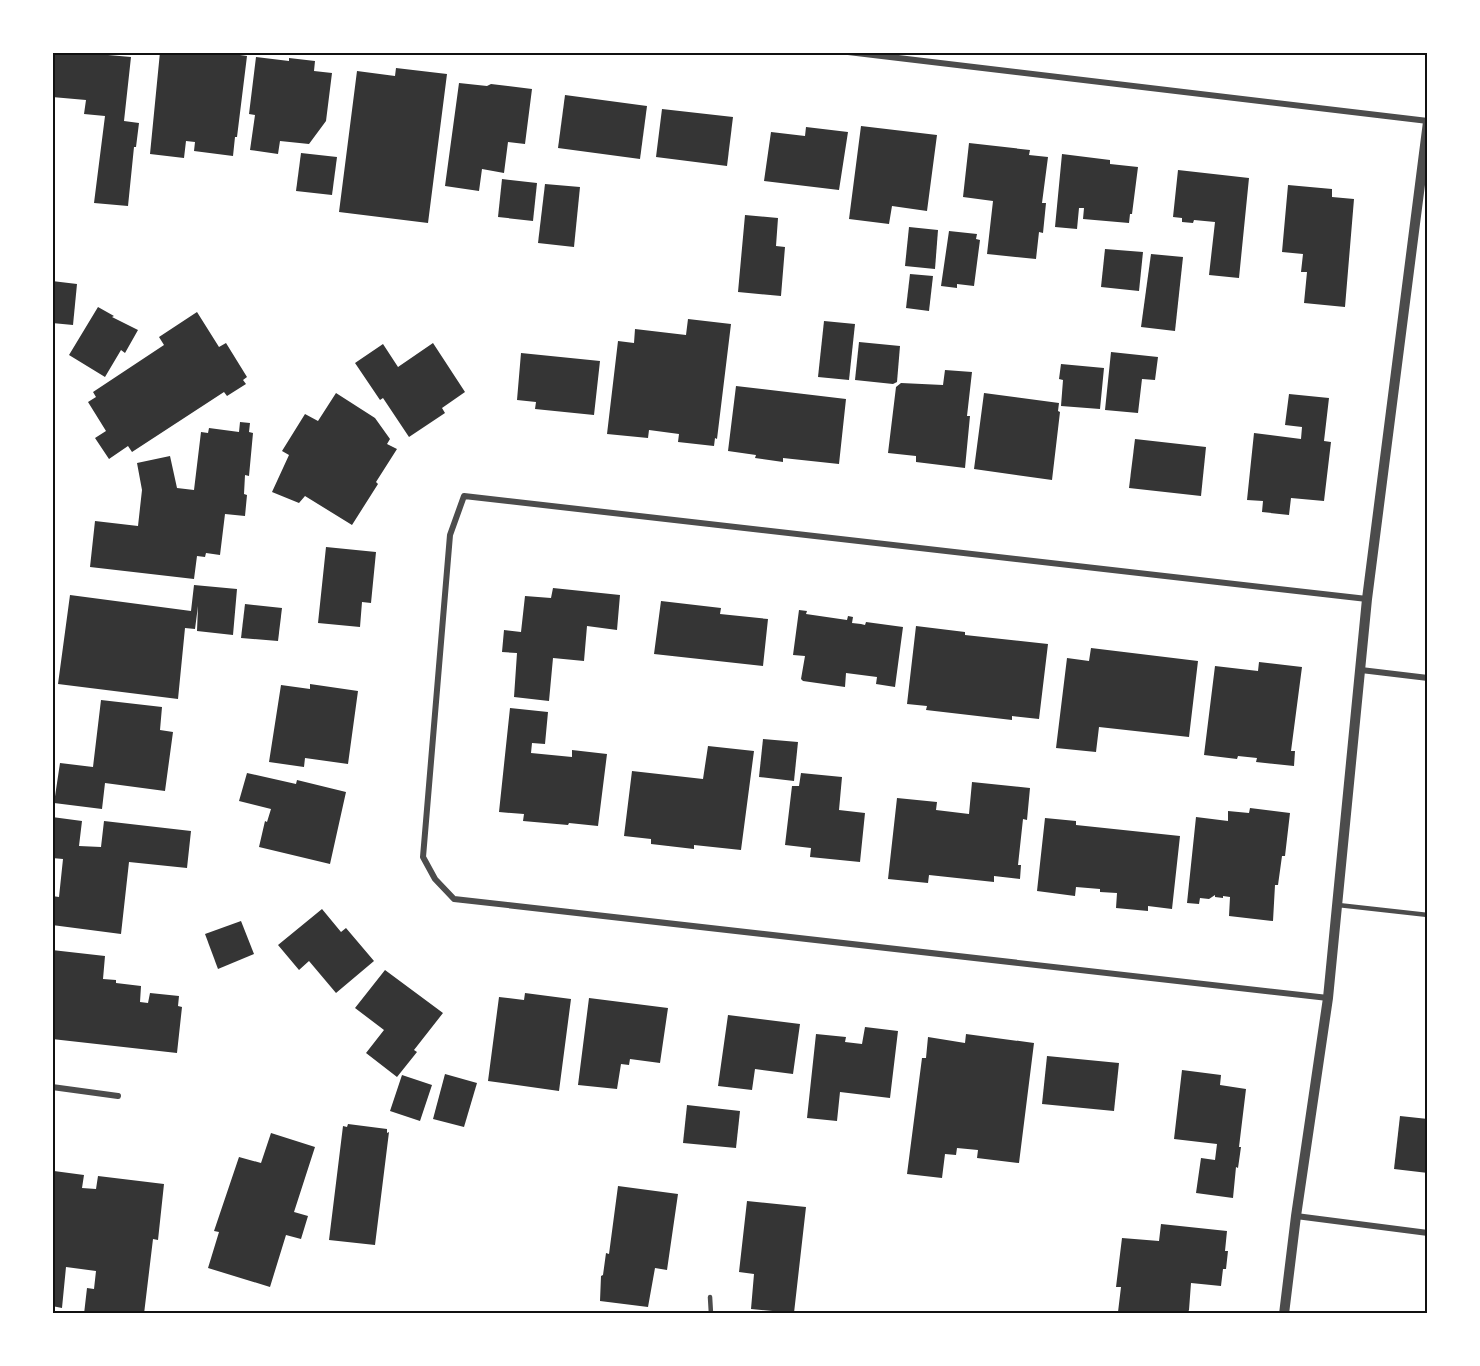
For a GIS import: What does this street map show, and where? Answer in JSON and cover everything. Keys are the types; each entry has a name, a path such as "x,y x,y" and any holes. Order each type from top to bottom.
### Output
{"street":[{"path":"848,52 1428,121 1367,599 1328,998 1284,1314"},
{"path":"1328,998 454,899 435,879 423,856 450,535 464,496 1367,599"},
{"path":"1361,670 1428,678"},
{"path":"52,1088 118,1096"},
{"path":"1296,1216 1428,1233"}],"lane":[{"path":"1338,904 1428,915"},
{"path":"710,1297 711,1314"}],"building":[{"path":"52,52 108,52 108,55 131,57 124,121 139,123 136,147 134,147 128,206 94,203 105,116 84,114 86,100 52,97 55,60 52,60"},
{"path":"160,52 219,52 247,56 233,156 194,151 195,142 186,141 184,158 150,154"},
{"path":"256,57 315,61 314,71 332,73 326,121 309,144 280,141 278,154 250,150 255,115 249,114"},
{"path":"396,68 447,74 428,223 339,212 357,71 395,76"},
{"path":"459,83 532,89 525,144 508,142 504,173 482,169 479,191 445,186"},
{"path":"565,95 647,106 640,159 558,148"},
{"path":"662,109 733,117 727,166 656,157"},
{"path":"861,126 937,135 927,211 892,206 889,224 849,219"},
{"path":"806,127 848,132 839,190 764,181 771,132 805,136"},
{"path":"969,143 1030,150 1029,155 1048,157 1042,203 1046,203 1043,233 1039,232 1036,259 987,254 993,201 963,197"},
{"path":"301,153 337,157 332,195 296,191"},
{"path":"1062,154 1110,160 1110,164 1138,167 1129,223 1083,219 1084,208 1079,208 1077,229 1055,227"},
{"path":"1178,170 1249,178 1239,278 1209,275 1215,222 1194,220 1193,223 1182,222 1182,218 1173,217"},
{"path":"502,179 537,183 533,221 498,217"},
{"path":"545,184 580,187 574,247 538,243"},
{"path":"1288,185 1332,189 1332,197 1354,199 1345,307 1304,303 1307,272 1301,272 1303,254 1282,252"},
{"path":"745,215 778,218 776,246 785,247 781,296 738,292"},
{"path":"909,227 938,230 935,269 905,266"},
{"path":"949,231 977,234 976,239 980,240 974,286 957,284 957,288 941,286"},
{"path":"1105,249 1143,252 1139,291 1101,287"},
{"path":"1151,254 1183,257 1175,331 1141,327"},
{"path":"910,274 933,276 929,311 906,308"},
{"path":"52,281 77,284 73,325 52,323"},
{"path":"98,307 138,330 125,353 121,350 105,377 69,355"},
{"path":"197,312 219,347 226,343 247,377 243,380 246,384 227,396 224,392 132,452 128,446 109,459 95,438 106,431 88,402 96,397 93,392 164,345 159,337"},
{"path":"688,319 731,324 717,439 715,438 714,446 678,442 679,434 649,430 648,438 607,434 618,341 634,343 635,329 686,335"},
{"path":"824,321 855,324 849,380 818,377"},
{"path":"859,342 900,346 897,382 893,384 855,380"},
{"path":"433,343 465,392 442,408 445,413 409,437 383,398 380,400 355,363 383,344 398,367"},
{"path":"1111,352 1158,357 1155,380 1142,379 1138,413 1105,410"},
{"path":"521,353 600,361 594,415 535,409 536,402 517,400"},
{"path":"1061,364 1104,368 1100,409 1061,406 1063,380 1059,379"},
{"path":"945,370 972,372 965,468 916,462 916,456 888,453 896,387 901,383 943,385"},
{"path":"736,386 846,399 839,464 783,458 783,462 728,451"},
{"path":"336,393 375,418 390,439 387,444 397,449 352,525 305,496 299,503 272,492 289,455 282,451 305,414 318,421"},
{"path":"984,393 1059,403 1058,411 1060,412 1052,480 974,469"},
{"path":"1289,394 1329,398 1324,441 1331,442 1324,501 1291,498 1289,515 1262,512 1263,501 1247,500 1254,433 1301,439 1302,427 1285,425"},
{"path":"240,422 250,423 249,432 253,433 249,476 245,475 244,494 247,495 245,516 225,514 220,555 206,553 205,557 197,556 194,579 90,567 95,521 138,526 142,490 137,463 170,456 177,488 194,490 201,432 208,433 209,428 239,432"},
{"path":"1135,439 1206,447 1201,496 1129,488"},
{"path":"326,547 376,552 371,603 362,602 360,627 318,623"},
{"path":"194,585 237,589 233,635 197,631 198,606 195,629 185,628 178,699 58,684 70,595 191,611"},
{"path":"553,588 620,595 617,630 587,626 584,661 553,658 549,701 514,697 517,653 502,652 504,630 521,632 525,596 551,598"},
{"path":"661,601 721,608 720,614 768,619 763,666 654,654"},
{"path":"245,604 282,608 278,641 241,638"},
{"path":"799,610 807,611 806,614 847,620 848,616 853,617 852,623 865,625 866,622 903,627 895,687 876,684 877,677 846,673 845,687 803,681 801,679 805,656 793,655"},
{"path":"916,626 965,632 965,635 1048,644 1039,719 1012,716 1012,720 926,710 927,706 907,704"},
{"path":"1091,648 1198,661 1189,737 1099,727 1096,752 1056,748 1067,658 1089,661"},
{"path":"1259,662 1302,667 1291,751 1295,751 1294,766 1256,762 1257,758 1238,756 1237,759 1204,755 1215,666 1258,671"},
{"path":"310,684 358,691 348,764 305,758 304,767 269,762 281,685 310,689"},
{"path":"101,700 162,707 160,730 173,732 165,791 105,783 102,809 54,803 60,763 93,767"},
{"path":"510,708 548,712 545,744 532,743 531,753 572,757 572,750 607,754 598,826 523,821 524,814 499,812"},
{"path":"763,739 798,742 794,781 759,777"},
{"path":"708,746 754,751 741,850 694,845 694,849 651,844 651,839 624,836 632,771 703,779"},
{"path":"247,773 296,784 297,780 346,792 330,864 259,847 265,821 267,822 271,809 239,801"},
{"path":"801,773 842,777 839,810 865,813 860,862 810,857 811,848 785,845 792,786 799,786"},
{"path":"972,782 1030,788 1027,820 1023,819 1018,865 1021,865 1020,879 994,876 994,882 929,875 928,883 888,879 897,798 937,802 936,810 969,814"},
{"path":"1250,808 1290,813 1285,856 1282,856 1278,885 1275,885 1273,921 1229,916 1230,897 1215,897 1215,895 1209,899 1200,898 1199,904 1187,903 1196,817 1228,821 1228,811 1249,813"},
{"path":"52,817 82,821 79,846 101,847 104,821 191,831 187,868 129,862 121,934 52,925 52,896 59,897 63,859 52,858"},
{"path":"1045,818 1076,821 1076,825 1180,836 1172,909 1148,906 1148,911 1116,908 1117,893 1100,892 1100,889 1076,887 1075,896 1037,891"},
{"path":"322,909 341,932 346,928 374,961 336,993 309,961 299,970 278,945"},
{"path":"241,921 254,954 218,969 205,934"},
{"path":"52,950 105,956 103,979 141,986 140,1002 148,1003 150,993 179,996 178,1006 182,1007 177,1053 52,1039"},
{"path":"385,970 443,1013 414,1050 417,1052 397,1077 366,1053 384,1030 355,1008"},
{"path":"525,993 571,999 559,1091 488,1081 499,997 524,1000"},
{"path":"589,998 668,1008 660,1063 630,1059 629,1065 621,1064 617,1089 578,1085"},
{"path":"728,1015 800,1024 793,1074 755,1069 752,1090 718,1086"},
{"path":"865,1027 898,1031 890,1098 840,1092 837,1121 807,1118 816,1034 846,1037 845,1042 862,1044"},
{"path":"966,1034 1034,1043 1019,1163 977,1158 978,1150 957,1148 956,1155 945,1154 942,1178 907,1174 922,1058 926,1058 928,1037 965,1043"},
{"path":"1047,1056 1119,1063 1114,1111 1042,1104"},
{"path":"1182,1070 1221,1075 1220,1085 1246,1089 1239,1147 1241,1147 1238,1168 1236,1167 1233,1198 1196,1193 1201,1158 1215,1160 1217,1144 1174,1139"},
{"path":"445,1074 477,1083 464,1127 433,1119"},
{"path":"402,1075 432,1085 420,1121 390,1111"},
{"path":"687,1105 740,1111 736,1148 683,1143"},
{"path":"1400,1116 1428,1119 1428,1173 1394,1169"},
{"path":"348,1124 387,1129 387,1133 389,1132 375,1245 329,1240 343,1126 347,1127"},
{"path":"271,1133 315,1147 294,1212 308,1216 301,1239 286,1235 270,1287 208,1268 219,1232 214,1231 239,1157 261,1163"},
{"path":"54,1171 84,1175 82,1188 96,1189 98,1176 164,1184 158,1240 153,1239 144,1314 84,1314 87,1288 94,1289 96,1271 66,1267 62,1308 52,1306"},
{"path":"618,1186 678,1194 667,1270 655,1268 648,1307 600,1301 601,1276 606,1253 609,1254"},
{"path":"747,1201 806,1207 794,1313 751,1309 754,1274 739,1272"},
{"path":"1161,1224 1227,1231 1225,1251 1228,1251 1221,1286 1191,1283 1187,1314 1118,1312 1121,1287 1116,1287 1122,1238 1159,1241"}]}
